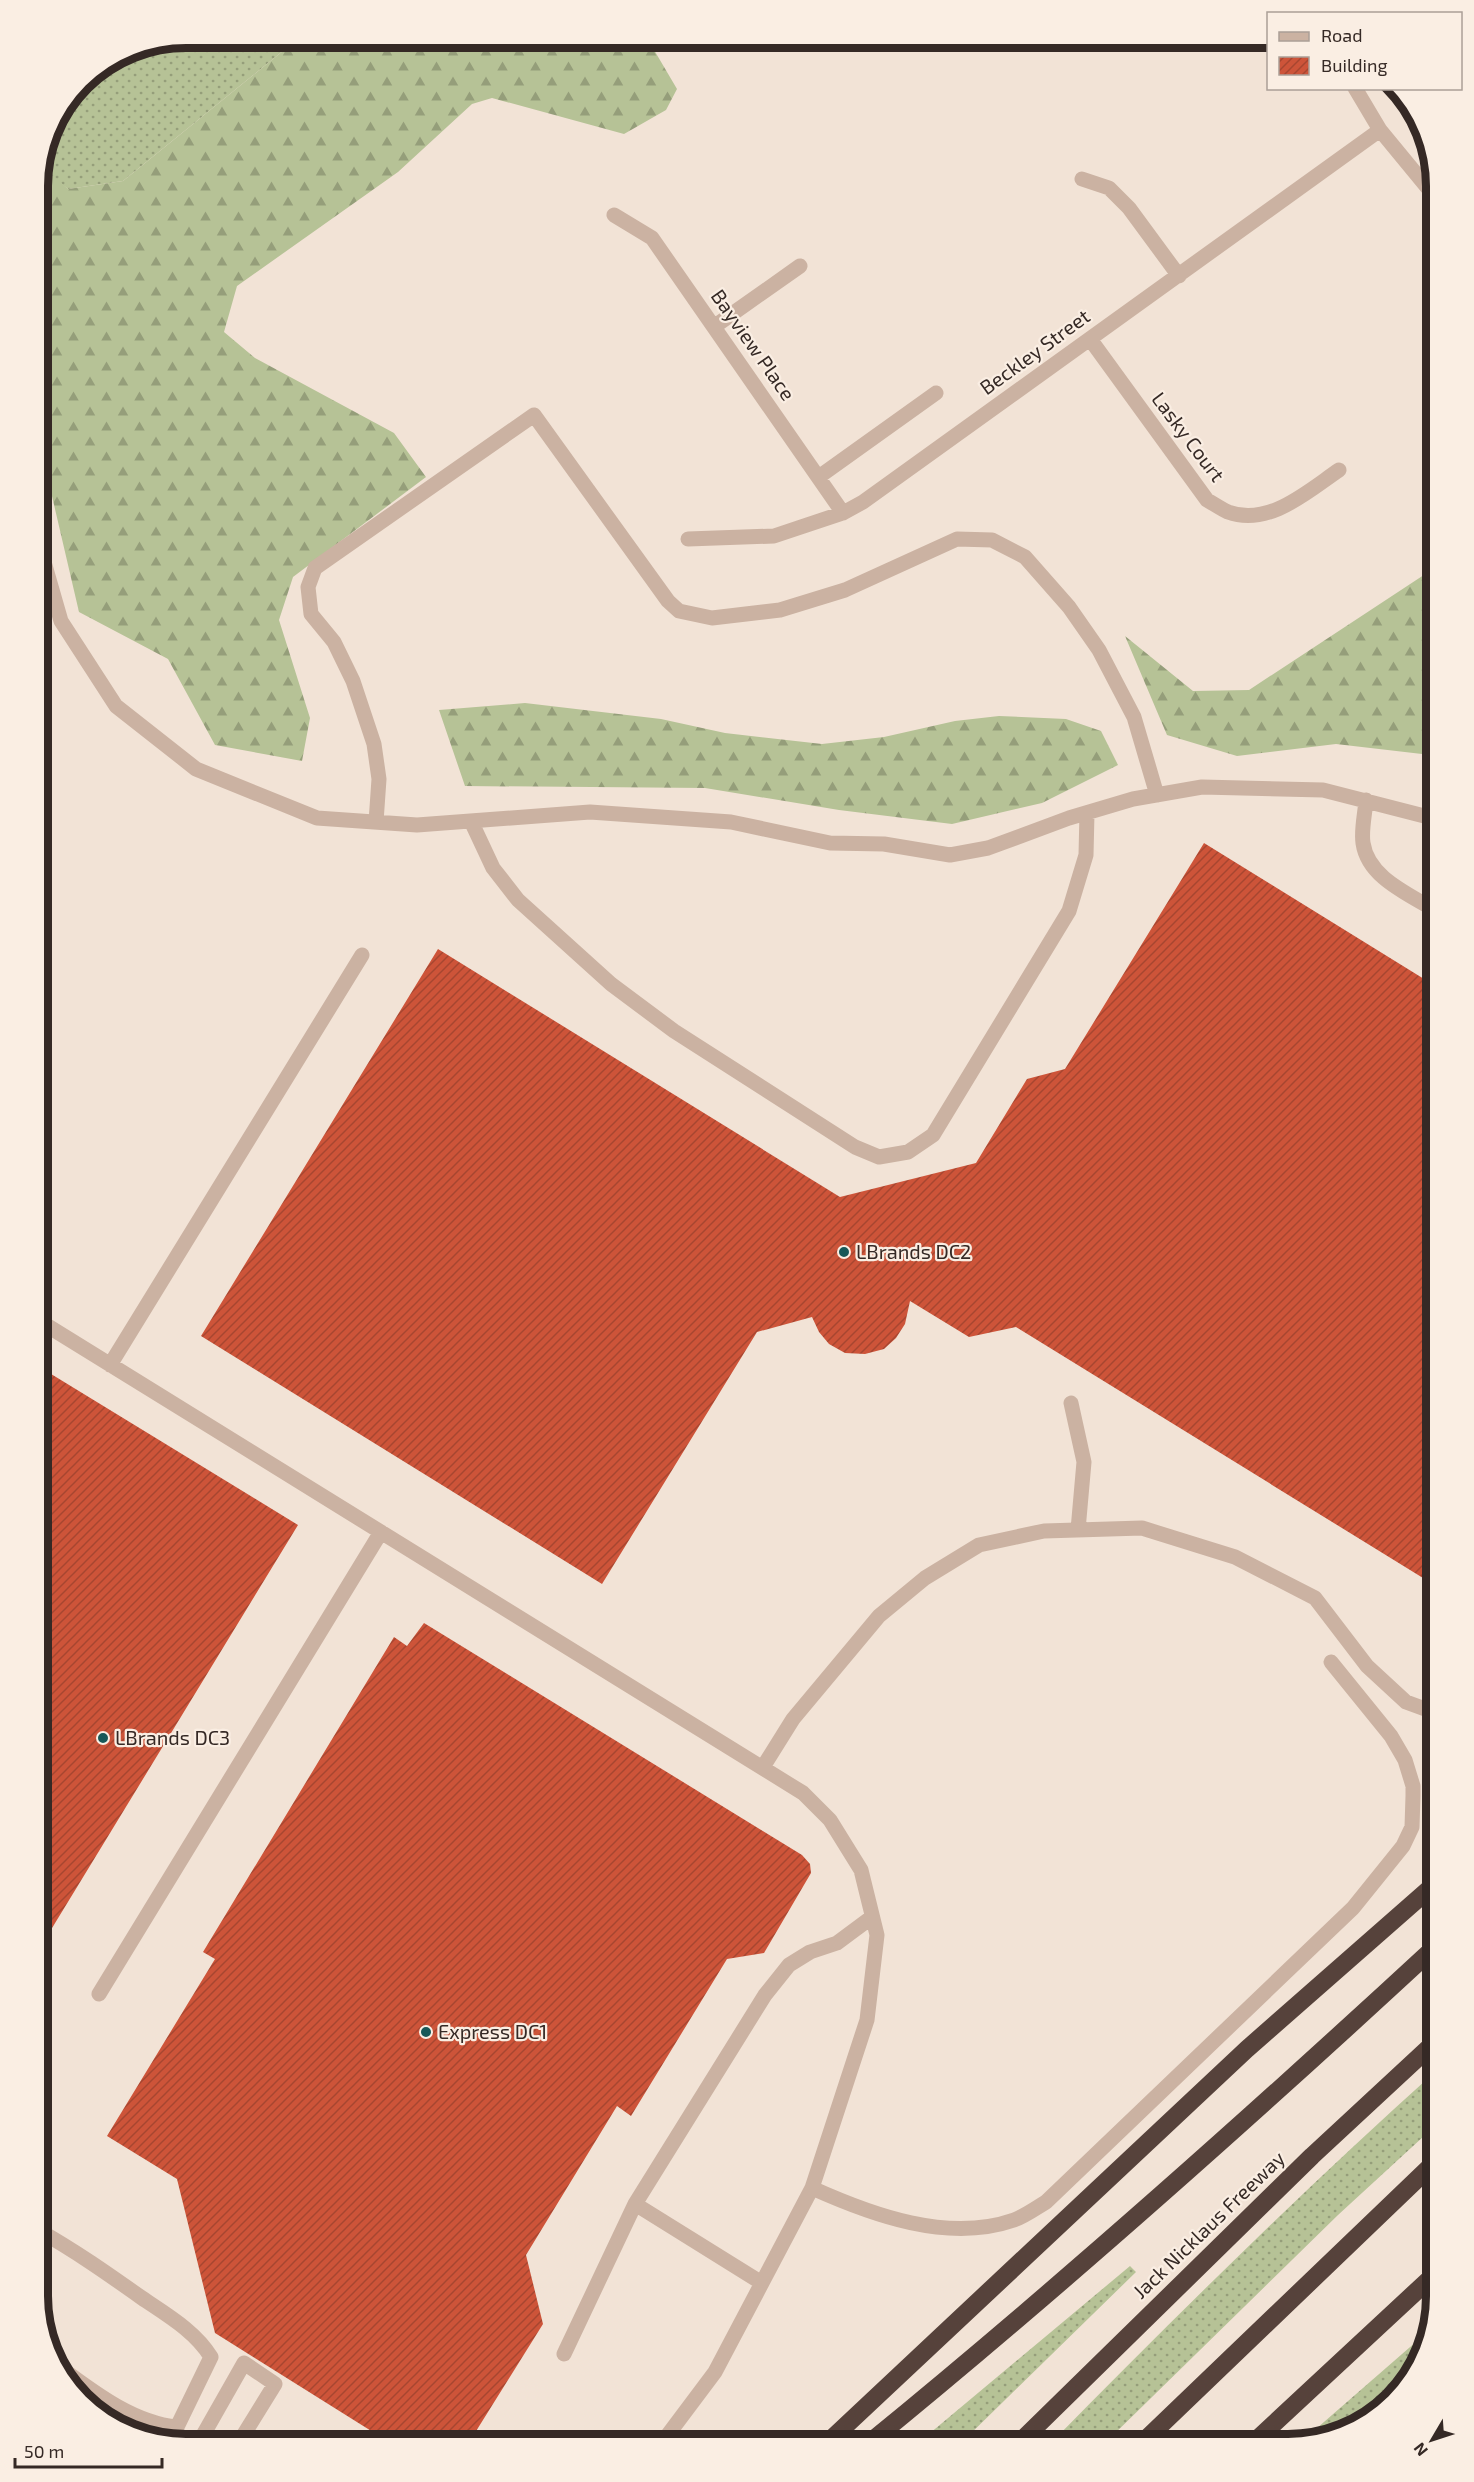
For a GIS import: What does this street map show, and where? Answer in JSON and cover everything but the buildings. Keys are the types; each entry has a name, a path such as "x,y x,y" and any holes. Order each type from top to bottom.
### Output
{"highway":[{"path":"837,2434 1247,2049 1426,1893"},
{"path":"880,2434 963,2368 1279,2091 1426,1956"},
{"name":"Jack Nicklaus Freeway","path":"1028,2434 1312,2156 1426,2050"},
{"path":"1151,2434 1426,2172"},
{"path":"1264,2434 1426,2283"}],"street":[{"path":"1356,90 1380,130 1426,185"},
{"name":"Beckley Street","path":"688,539 774,536 843,513 863,502 1380,130"},
{"path":"1082,179 1109,188 1129,208 1179,276"},
{"name":"Bayview Place","path":"614,214 652,238 820,476 843,513"},
{"path":"715,326 800,266"},
{"name":"Lasky Court","path":"1090,339 1207,500 1228,512 1253,516 1280,508 1339,470"},
{"path":"820,476 936,393"},
{"path":"375,822 379,779 374,744 353,681 334,642 311,614 308,587 315,568 534,415 668,601 679,611 712,618 780,610 845,590 957,538 992,540 1025,557 1069,607 1099,650 1134,717 1157,795"},
{"path":"48,576 61,621 116,706 196,769 317,818 417,825 590,812 719,821 830,843 884,844 950,855 988,848 1087,813 1157,795 1202,787 1323,790 1426,816"},
{"path":"1366,800 1363,842 1370,864 1389,883 1426,905"},
{"path":"471,821 493,868 518,900 611,984 683,1037 855,1147 879,1157 908,1152 933,1135 1064,920 1069,911 1086,855 1087,813"},
{"path":"110,1365 362,955"},
{"path":"48,1326 803,1793 830,1820 861,1870 877,1935 867,2020 812,2188 715,2372 668,2434"},
{"path":"1071,1403 1084,1462 1078,1530"},
{"path":"763,1767 793,1719 879,1616 925,1578 979,1545 1044,1531 1142,1528 1235,1557 1315,1598 1367,1666 1406,1702 1426,1709"},
{"path":"99,1994 381,1532"},
{"path":"812,2188 844,2202 911,2223 972,2228 1014,2220 1046,2202 1353,1908 1403,1846 1412,1827 1413,1786 1405,1760 1391,1736 1331,1662"},
{"path":"564,2354 635,2204 765,1995 789,1965 810,1952 837,1943 872,1917"},
{"path":"635,2204 762,2283"},
{"path":"48,2236 76,2252 172,2318 201,2341 211,2357 177,2427 162,2426 116,2407 74,2377"},
{"path":"204,2434 244,2363 276,2384 244,2434"}],"green space":[{"path":"177,48 287,48 123,181 68,189 49,172 58,133 71,109 95,82 117,66 142,55"},
{"path":"287,48 653,48 677,89 666,110 624,134 492,98 472,104 398,172 237,286 224,332 255,358 394,433 426,477 293,577 279,620 310,718 302,761 215,745 168,659 79,612 48,479 48,177 49,172 68,189 123,181"},
{"path":"1426,574 1426,756 1336,744 1237,756 1167,735 1125,636 1193,691 1249,690"},
{"path":"525,703 661,719 725,733 822,744 884,737 955,721 999,716 1066,719 1101,731 1118,765 1042,803 952,824 839,810 705,788 465,786 439,710"},
{"path":"1426,2080 1426,2134 1338,2215 1114,2434 1060,2434 1240,2254"},
{"path":"1130,2266 1136,2272 970,2434 929,2434"},
{"path":"1419,2339 1408,2365 1386,2394 1365,2411 1349,2420 1313,2431"}],"place":[{"name":"LBrands DC2","path":"844,1252"},
{"name":"LBrands DC3","path":"103,1738"},
{"name":"Express DC1","path":"426,2032"}]}
